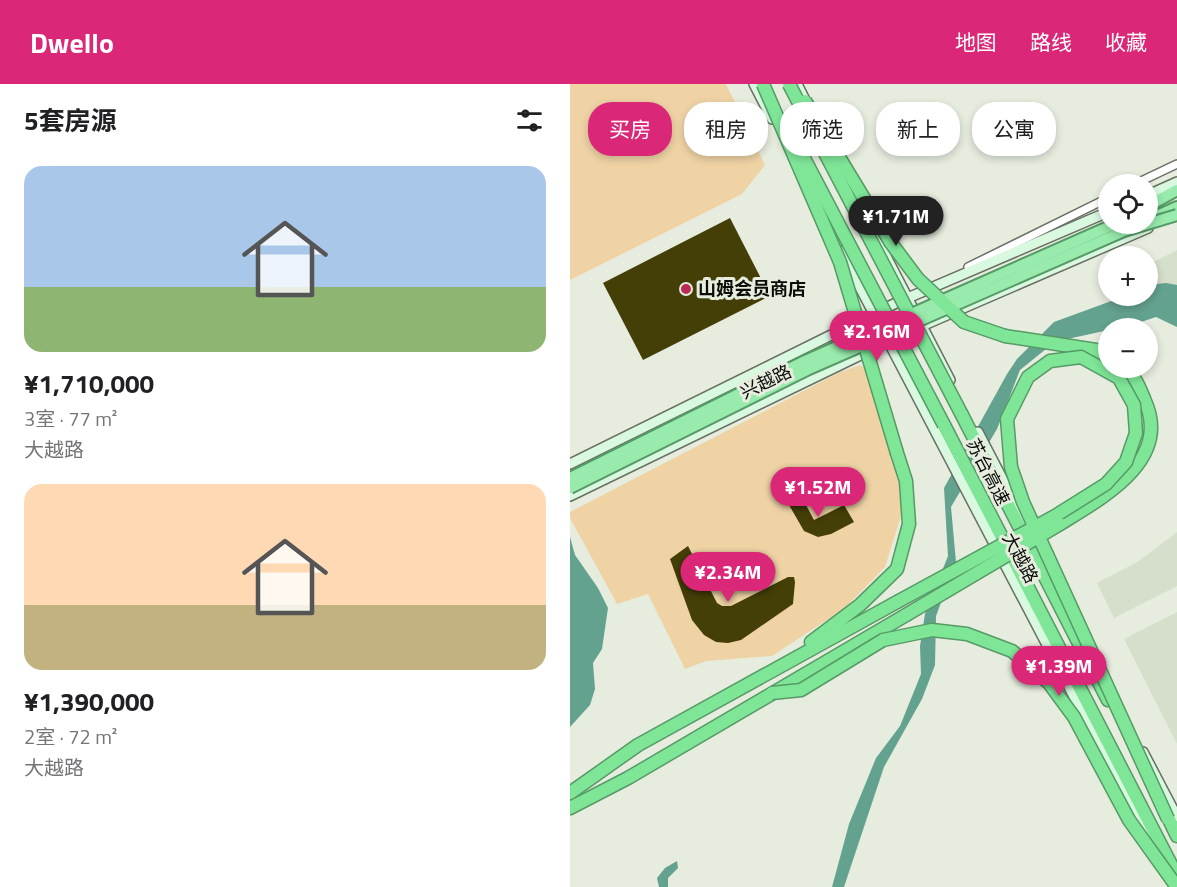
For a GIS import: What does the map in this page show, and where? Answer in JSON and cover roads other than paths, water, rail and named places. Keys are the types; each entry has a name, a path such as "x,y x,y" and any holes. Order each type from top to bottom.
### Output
{"highway":[{"path":"764,84 840,262 906,481 909,524 897,569 860,605 779,667"},
{"name":"苏台高速","path":"764,84 1177,876"},
{"name":"苏台高速","path":"789,84 1173,818 1177,836"},
{"path":"795,84 891,243 918,279 964,322 1005,336 1098,351"},
{"path":"1158,201 1177,190"},
{"path":"1158,203 1177,195"},
{"path":"1158,216 1177,207"},
{"path":"1158,221 1177,215"},
{"path":"570,478 805,361 1098,231"},
{"path":"570,488 808,369 1117,234"},
{"path":"572,792 638,745 779,667 1024,533 1034,528 1045,522 1106,484 1126,462 1136,433 1134,405 1119,378 1081,357 1050,361 1028,377 1006,419 1011,467 1032,523 1037,533 1066,597 1096,660 1134,745 1173,818"},
{"path":"570,808 628,778 1060,524 1112,491 1136,469 1150,441 1150,412 1136,378"},
{"path":"772,693 801,690 883,640 932,630 967,633 1012,651 1049,683 1074,717 1129,820 1175,887"}],"main road":[{"name":"大越路","path":"754,84 1175,887"},
{"name":"大越路","path":"795,84 989,455 1173,818"},
{"path":"1158,191 1177,182"},
{"name":"兴越路","path":"570,496 922,326 1177,215"},
{"name":"兴越路","path":"570,464 908,298 1098,216"}],"street":[{"path":"1156,174 1177,164"},
{"path":"908,298 1098,203"}],"water":[{"path":"1158,284 1177,285 1177,327 1156,317 1098,318 1098,332 1072,338 1046,349 1020,370 997,429 951,507 956,562 936,616 935,665 922,699 884,767 844,887 832,887 849,824 876,758 900,726 921,674 920,646 925,614 948,556 944,488 1007,374 1017,359 1054,322 1098,306 1158,306"},
{"path":"570,537 575,555 598,588 608,608 602,649 593,663 595,689 590,705 570,727"},
{"path":"677,861 678,868 668,878 668,887 659,887 657,878 665,868"}],"place":[{"name":"山姆会员商店","path":"686,289"}]}
